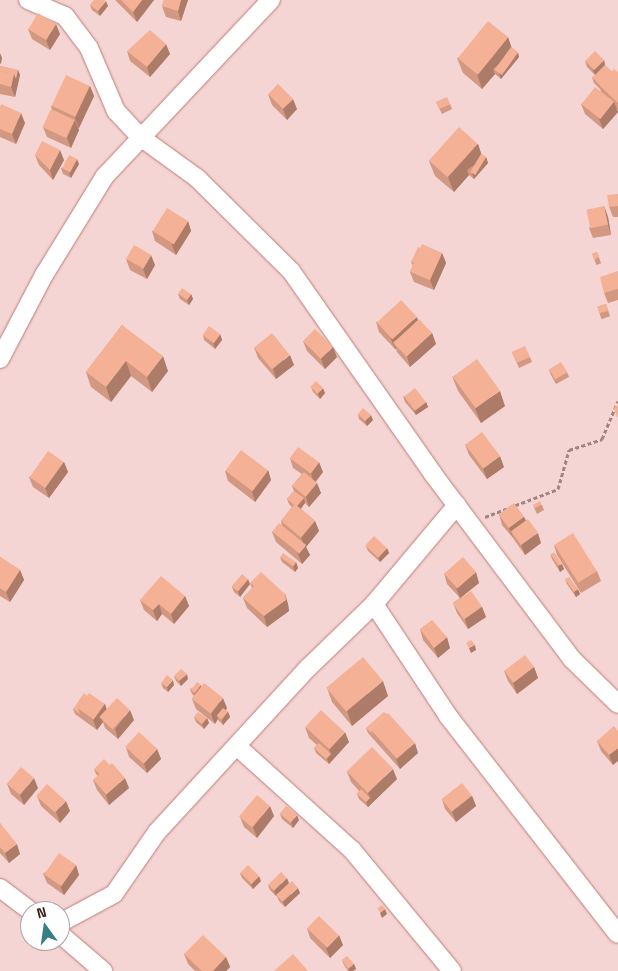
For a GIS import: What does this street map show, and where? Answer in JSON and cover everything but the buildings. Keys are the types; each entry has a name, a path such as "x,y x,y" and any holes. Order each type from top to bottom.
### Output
{"street":[{"path":"28,0 65,16 89,48 116,111 139,136 197,178 291,271 457,505 572,658 618,704"},
{"path":"0,359 105,176 139,136 271,0"},
{"path":"70,918 114,894 157,832 239,748 308,668 374,604 457,505"},
{"path":"374,604 448,716 618,934"},
{"path":"239,748 352,850 452,971"},
{"path":"0,888 20,903"},
{"path":"70,943 103,971"}],"path":[{"path":"470,522 558,489 569,450 602,438 618,401"}]}
